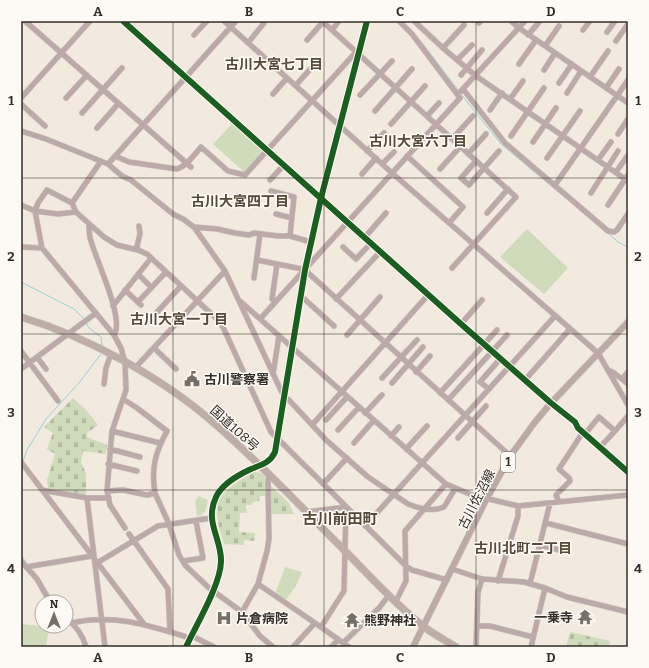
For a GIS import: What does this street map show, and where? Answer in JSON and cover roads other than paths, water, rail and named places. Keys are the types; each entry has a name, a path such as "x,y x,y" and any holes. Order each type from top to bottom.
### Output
{"highway":[{"name":"国道108号","path":"21,317 68,334 111,354 178,396 214,424 260,466 424,627 456,647"}],"main road":[{"name":"古川佐沼線","path":"413,647 511,455 551,403 628,322"}],"street":[{"path":"25,21 188,166"},
{"path":"21,98 90,21"},
{"path":"123,21 268,149 492,352 575,422 578,428 628,472"},
{"path":"194,35 207,21"},
{"path":"224,21 367,151 598,353 628,406"},
{"path":"108,164 236,21"},
{"path":"332,30 339,21"},
{"path":"186,647 213,590 221,563 221,554 211,518 214,502 225,485 239,476 260,466 272,458 275,452 291,347 305,270 321,198 357,53 367,21"},
{"path":"399,21 412,34 505,143 611,232 617,230 628,214"},
{"path":"414,21 476,76 608,167 627,178 608,205"},
{"path":"511,21 528,35 628,103"},
{"path":"260,319 436,125 460,98 461,91 525,21"},
{"path":"528,35 540,21"},
{"path":"583,30 590,21"},
{"path":"607,32 614,21"},
{"path":"616,41 628,24 624,21"},
{"path":"308,40 323,22 516,197 452,268"},
{"path":"248,42 264,24"},
{"path":"443,48 464,25"},
{"path":"545,46 559,26"},
{"path":"519,64 536,40"},
{"path":"457,60 472,44"},
{"path":"461,75 482,50"},
{"path":"590,77 608,51"},
{"path":"115,156 129,162 177,168 188,166 201,147 228,171 245,174 357,53"},
{"path":"544,70 555,53"},
{"path":"360,96 392,61"},
{"path":"559,83 572,64"},
{"path":"296,85 314,65"},
{"path":"82,113 122,68"},
{"path":"375,111 412,69"},
{"path":"606,88 620,69"},
{"path":"567,93 581,71"},
{"path":"66,98 86,76"},
{"path":"273,94 287,78"},
{"path":"555,185 628,80"},
{"path":"510,99 523,81"},
{"path":"392,124 425,86"},
{"path":"511,136 544,88"},
{"path":"490,110 502,93"},
{"path":"427,116 439,103"},
{"path":"21,104 45,126"},
{"path":"97,128 118,104"},
{"path":"533,142 556,108"},
{"path":"548,158 580,111"},
{"path":"452,139 473,116"},
{"path":"618,134 628,119"},
{"path":"21,131 46,139 108,164 122,176 131,180 173,214 194,227 225,271 284,397 289,400 312,425 368,477 381,487 415,507 436,509 444,507 455,489"},
{"path":"367,151 384,133"},
{"path":"468,154 486,134"},
{"path":"598,160 611,142"},
{"path":"440,169 460,146"},
{"path":"476,161 461,178 469,185 499,151"},
{"path":"590,193 618,151"},
{"path":"382,164 394,152"},
{"path":"616,172 628,155"},
{"path":"407,156 463,207 449,223"},
{"path":"362,174 376,158"},
{"path":"72,202 101,161"},
{"path":"270,180 284,165"},
{"path":"487,212 508,189"},
{"path":"125,528 113,510 107,490 112,431 126,390 127,379 125,362 121,348 114,335 42,248 35,211 38,203 47,190 72,202 76,212 104,238 117,245 148,254 219,321 271,432 276,438 406,566 412,570 447,580"},
{"path":"271,192 294,197 290,236"},
{"path":"21,205 35,211 54,214 76,212"},
{"path":"364,237 386,213"},
{"path":"276,214 292,218"},
{"path":"89,225 90,241 103,272 117,323 117,330 114,335"},
{"path":"194,227 217,229 249,235 254,233 290,236 311,242"},
{"path":"138,250 137,246 141,228"},
{"path":"254,278 260,234"},
{"path":"343,247 356,259 371,243"},
{"path":"21,247 42,248"},
{"path":"336,300 381,252"},
{"path":"113,306 151,258"},
{"path":"257,260 302,268 305,270 384,344 507,454 511,455"},
{"path":"272,299 277,264"},
{"path":"135,368 225,271"},
{"path":"125,290 139,304 151,287 166,272"},
{"path":"138,274 151,287"},
{"path":"148,322 181,286"},
{"path":"300,295 334,326"},
{"path":"312,425 428,295"},
{"path":"346,335 380,297"},
{"path":"239,300 391,436 446,484 455,489 472,496 488,498 493,501 518,506 628,495"},
{"path":"461,324 482,300"},
{"path":"21,369 96,314"},
{"path":"365,526 556,316"},
{"path":"525,380 570,329"},
{"path":"440,393 497,330"},
{"path":"448,400 507,335"},
{"path":"273,374 279,336"},
{"path":"382,378 416,340"},
{"path":"392,383 423,347"},
{"path":"154,348 176,369"},
{"path":"21,351 58,400"},
{"path":"104,384 106,368 111,354"},
{"path":"38,356 46,369"},
{"path":"416,372 430,356"},
{"path":"489,389 480,382 500,359"},
{"path":"607,370 628,384"},
{"path":"622,379 628,372"},
{"path":"365,413 382,395"},
{"path":"326,420 347,397"},
{"path":"123,399 167,431 160,443 154,462 153,479 155,493 169,524 179,555 209,588 242,612 260,636 273,647"},
{"path":"458,438 486,406"},
{"path":"338,430 359,407"},
{"path":"601,446 628,416"},
{"path":"559,502 556,495 570,481 570,478 559,469 584,433 599,417 615,431"},
{"path":"354,443 374,420"},
{"path":"406,449 427,426"},
{"path":"391,436 399,427"},
{"path":"112,431 160,443"},
{"path":"110,450 140,457"},
{"path":"322,484 347,458"},
{"path":"22,463 144,624"},
{"path":"108,464 137,471"},
{"path":"242,612 258,584 269,539 269,475"},
{"path":"396,601 406,581 405,530 446,484"},
{"path":"42,490 87,498 109,498"},
{"path":"107,490 124,490 148,495 155,493"},
{"path":"87,498 104,647"},
{"path":"530,584 550,503"},
{"path":"498,581 518,516 518,506"},
{"path":"306,512 346,507"},
{"path":"321,627 344,591 346,507"},
{"path":"97,563 158,526 211,518"},
{"path":"183,561 203,558 196,520"},
{"path":"546,523 628,544"},
{"path":"129,534 168,589 170,632"},
{"path":"540,546 563,551"},
{"path":"28,567 93,557"},
{"path":"21,561 28,567 45,594"},
{"path":"452,569 482,579 524,582 545,588 567,597 628,612"},
{"path":"476,647 478,592 482,579"},
{"path":"258,584 316,622 349,647"},
{"path":"531,647 545,588"},
{"path":"331,647 341,641 380,608 390,595"},
{"path":"86,647 74,622 113,619 144,624 191,637 214,647"},
{"path":"293,647 316,622"},
{"path":"477,626 490,626 533,637"}],"waterway":[{"path":"420,40 458,90"},
{"path":"460,93 501,144 562,195"},
{"path":"609,234 618,242 628,247"},
{"path":"21,282 74,309 84,319"},
{"path":"86,323 89,328 101,337 102,345"},
{"path":"23,461 27,450 46,419 79,383 101,354"},
{"path":"21,555 27,564"},
{"path":"42,583 49,594"},
{"path":"81,631 89,647"}],"place":[{"name":"古川警察署","path":"192,379"},
{"name":"一乗寺","path":"585,617"},
{"name":"片倉病院","path":"224,618"},
{"name":"熊野神社","path":"352,620"}],"district":[{"name":"古川大宮七丁目","path":"274,64"},
{"name":"古川大宮六丁目","path":"418,141"},
{"name":"古川大宮四丁目","path":"240,201"},
{"name":"古川大宮一丁目","path":"179,319"},
{"name":"古川前田町","path":"340,519"},
{"name":"古川北町二丁目","path":"523,548"}]}
